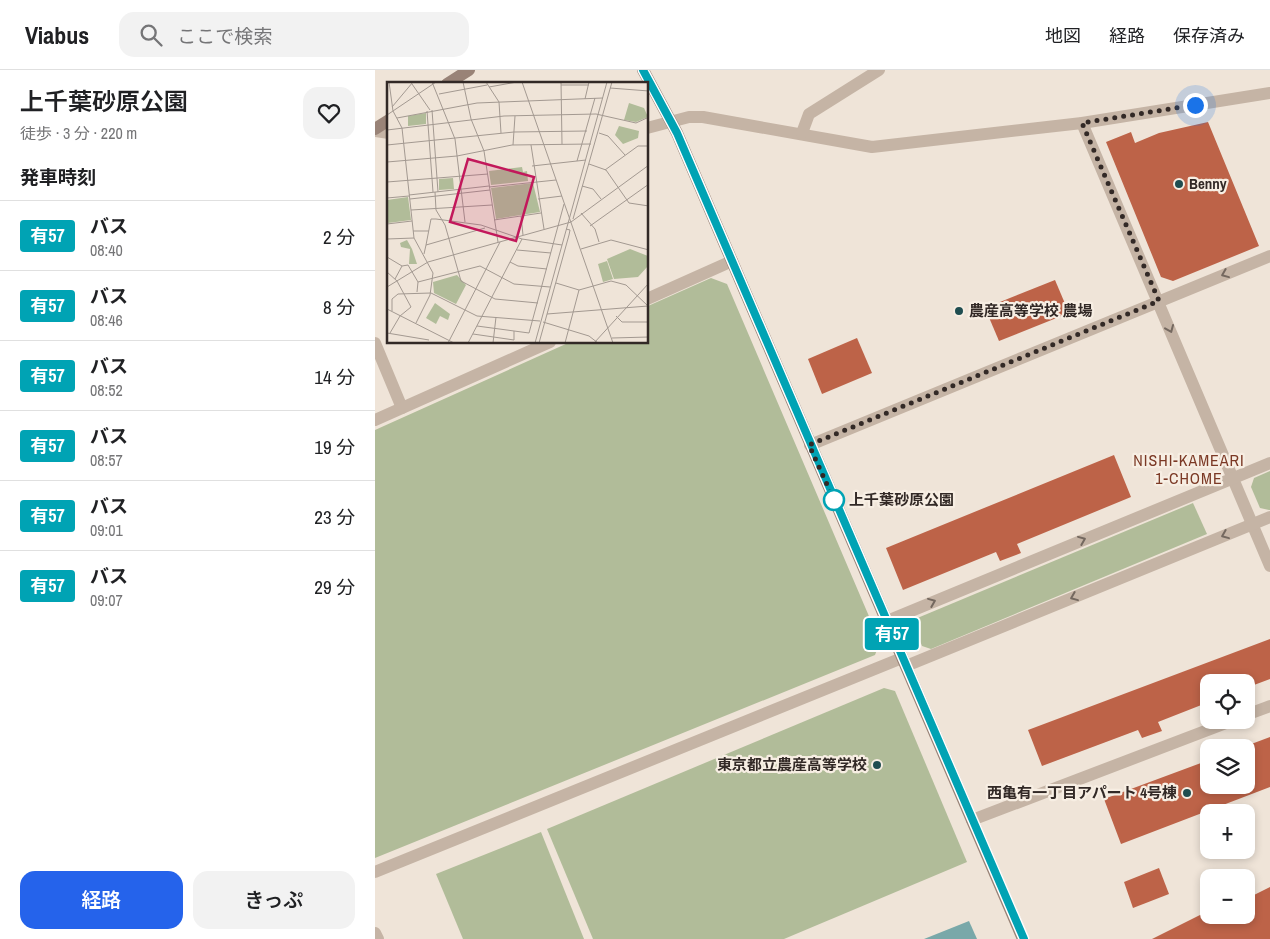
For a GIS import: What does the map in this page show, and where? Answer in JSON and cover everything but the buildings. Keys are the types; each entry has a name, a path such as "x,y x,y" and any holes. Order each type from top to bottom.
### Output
{"street":[{"path":"450,82 469,70"},
{"path":"643,70 672,122 809,445 887,621 1023,939"},
{"path":"802,134 809,114 879,70"},
{"path":"649,128 703,116 871,147 1082,123 1270,93"},
{"path":"375,130 387,121"},
{"path":"1082,123 1270,566"},
{"path":"809,445 1270,256"},
{"path":"649,298 732,261"},
{"path":"375,343 402,408"},
{"path":"375,420 546,344"},
{"path":"887,621 1270,463"},
{"path":"375,872 1270,517"},
{"path":"1255,712 1270,706"},
{"path":"972,820 1210,729"},
{"path":"375,933 378,939"}],"green space":[{"name":"上千葉砂原公園","path":"711,278 727,284 880,642 875,655 375,858 375,430 566,344 649,344 649,306"},
{"path":"1270,471 1269,510 1260,508 1251,487 1254,478"},
{"path":"1193,503 1207,534 931,649 922,646 914,627 915,619"},
{"path":"884,688 895,691 967,862 784,939 593,939 547,829"},
{"path":"541,832 584,939 463,939 436,874"}],"water":[{"path":"969,921 977,939 924,939"}],"bus line":[{"name":"有57","path":"643,70 663,103 677,133 809,445 1024,939"}],"place":[{"name":"Benny","path":"1179,184"},
{"name":"農産高等学校 農場","path":"959,311"},
{"name":"上千葉砂原公園","path":"834,500"},
{"name":"東京都立農産高等学校","path":"877,765"},
{"name":"西亀有一丁目アパート 4号棟","path":"1187,793"}],"district":[{"name":"NISHI-KAMEARI 1-CHOME","path":"1189,469"}],"route":[{"path":"834,500 809,445 1159,301 1082,123 1195,105"}]}
